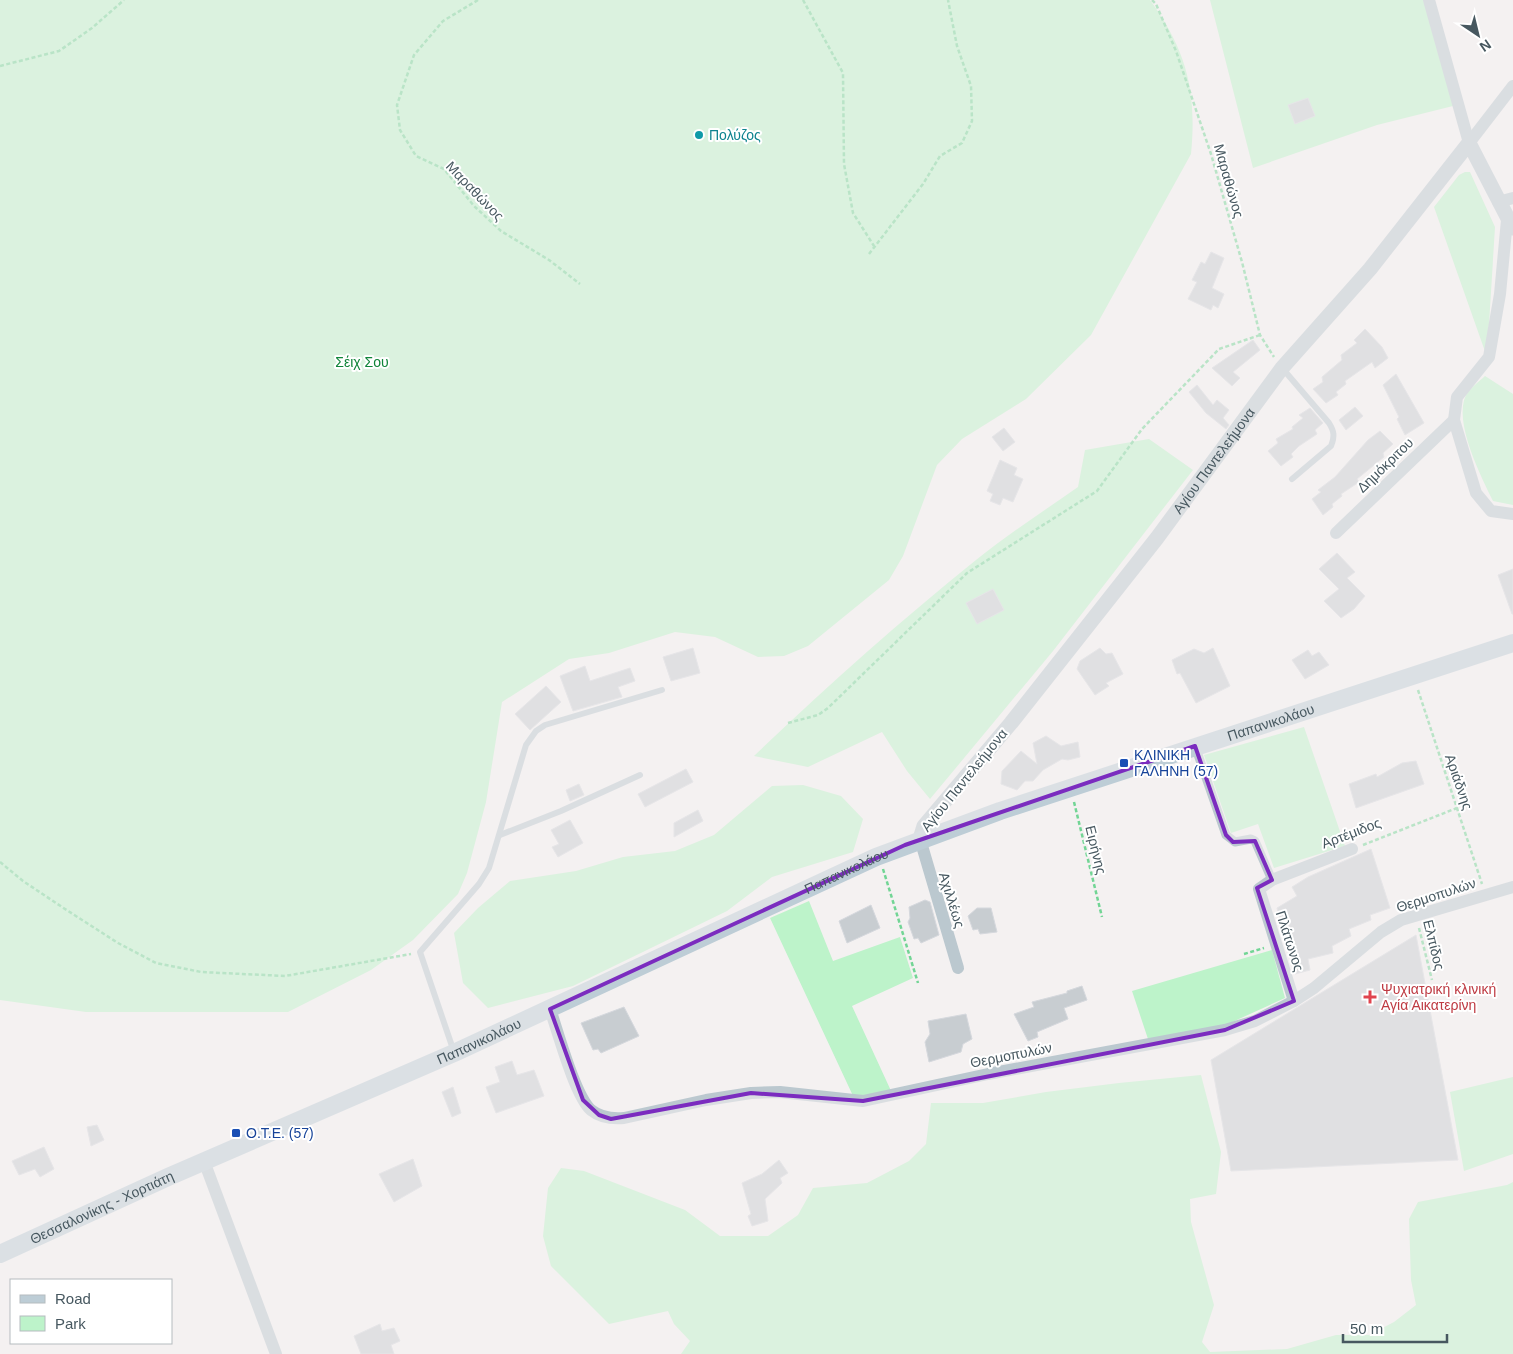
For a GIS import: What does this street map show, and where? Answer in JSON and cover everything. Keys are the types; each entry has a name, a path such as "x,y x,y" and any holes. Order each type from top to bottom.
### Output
{"main road":[{"name":"Παπανικολάου","path":"204,1162 454,1053 879,856 920,839 1195,746 1513,643"},
{"name":"Θεσσαλονίκης - Χορτιάτη","path":"0,1254 204,1162"}],"street":[{"path":"1429,0 1469,142 1510,224 1489,357 1457,397 1454,420 1476,493 1491,511 1513,514"},
{"name":"Αγίου Παντελεήμονα","path":"920,839 924,826 1011,723 1156,538 1282,368 1370,269 1513,86"},
{"path":"1498,202 1513,198"},
{"path":"1500,294 1513,288"},
{"name":"Δημόκριτου","path":"1336,533 1454,420"},
{"path":"1195,746 1226,835 1235,842 1251,839 1255,841 1272,880"},
{"name":"Αχιλλέως","path":"920,839 958,968"},
{"name":"Αρτέμιδος","path":"1259,889 1272,880 1352,849"},
{"name":"Θερμοπυλών","path":"550,1009 583,1100 599,1116 612,1119 624,1118 706,1100 751,1093 780,1092 863,1101 988,1074 1225,1030 1255,1021 1294,1001 1314,988 1381,932 1416,914 1513,887"},
{"name":"Πλάτωνος","path":"1259,889 1294,1001"},
{"path":"204,1162 276,1354"}],"lane":[{"path":"1282,368 1329,423 1334,438 1331,446 1292,478"},
{"path":"454,1053 420,952 479,884 489,868 526,746 536,732 545,725 662,690"},
{"path":"500,835 561,811 640,775"}],"path":[{"path":"0,66 59,51 92,28 124,0"},
{"name":"Μαραθώνος","path":"478,0 443,21 414,55 398,105 400,130 416,156 444,169 474,206 501,231 549,260 580,284"},
{"path":"803,0 843,73 844,164 853,212 874,246"},
{"path":"869,254 923,184 940,156 962,143 972,120 971,86 957,46 948,0"},
{"name":"Μαραθώνος","path":"1152,0 1156,4 1176,52 1211,154 1242,262 1260,335 1282,368"},
{"path":"788,723 818,715 828,708 967,572 1097,492 1142,429 1219,349 1260,335"},
{"name":"Αριάδνης","path":"1413,676 1486,894"},
{"name":"Ειρήνης","path":"1070,788 1102,917"},
{"name":"Αρτέμιδος","path":"1352,849 1457,808"},
{"path":"879,856 918,983"},
{"path":"0,862 23,881 65,909 118,943 156,963 201,972 285,976 420,952"},
{"name":"Ελπίδος","path":"1416,914 1432,980"},
{"path":"1244,954 1276,945"}],"highlighted area":[{"path":"1195,746 1226,835 1233,842 1255,841 1272,880 1257,888 1294,1001 1225,1030 863,1101 751,1093 611,1119 599,1115 583,1100 550,1009 905,845"}],"green space":[{"name":"Σέιχ Σου","path":"0,0 1150,0 1173,37 1187,73 1192,111 1191,154 1091,335 1026,399 962,439 937,465 903,556 889,580 808,646 784,656 758,657 715,637 675,632 609,653 569,659 502,702 486,802 467,873 458,894 413,940 371,970 288,1012 86,1012 0,1000"},
{"path":"1210,0 1424,0 1457,105 1377,125 1253,168"},
{"path":"1470,172 1495,227 1487,357 1434,207 1459,175"},
{"path":"1485,376 1513,394 1513,505 1493,501 1476,464 1466,434 1463,406 1466,395"},
{"path":"1149,439 1193,470 1053,651 930,799 907,771 882,732 808,767 754,756 808,705 947,583 1001,541 1078,487 1085,450"},
{"path":"1304,727 1345,846 1274,868 1258,824 1231,833 1204,755"},
{"path":"803,785 841,796 863,819 853,852 772,877 727,911 573,986 488,1008 463,983 454,933 478,908 510,881 576,871 623,857 675,851 714,835 772,786"},
{"path":"809,901 833,961 900,937 913,978 852,1006 892,1093 854,1098 770,918"},
{"path":"1272,950 1285,998 1228,1024 1149,1042 1132,991"},
{"path":"1201,1075 1221,1152 1216,1194 1190,1199 1191,1222 1214,1305 1202,1342 1210,1352 1287,1349 1336,1335 1369,1335 1394,1322 1416,1305 1411,1280 1409,1219 1418,1202 1507,1185 1513,1182 1513,1354 681,1354 690,1341 674,1324 668,1311 609,1324 551,1266 543,1236 548,1188 561,1168 584,1171 685,1210 720,1236 768,1236 798,1215 813,1188 867,1183 909,1161 926,1144 931,1103 983,1103 1046,1092"},
{"path":"1513,1077 1513,1154 1464,1171 1450,1092"}],"building":[{"path":"1308,98 1315,116 1295,124 1288,105"},
{"path":"1211,252 1224,258 1212,288 1224,294 1218,308 1213,305 1211,310 1188,299 1197,282 1192,280 1201,262 1205,264"},
{"path":"1365,329 1382,347 1388,358 1375,368 1372,362 1345,381 1346,384 1336,392 1338,395 1326,403 1313,389 1323,382 1322,377 1342,360 1341,355 1357,343 1354,340"},
{"path":"1253,340 1260,350 1233,372 1240,378 1232,386 1212,368"},
{"path":"1396,374 1424,423 1405,435 1397,419 1399,417 1383,385"},
{"path":"1197,385 1213,405 1217,400 1229,410 1223,418 1229,425 1226,429 1206,413 1189,392"},
{"path":"1355,407 1363,416 1346,430 1339,420"},
{"path":"1310,408 1323,423 1315,430 1317,434 1299,446 1291,454 1293,457 1281,466 1268,451 1278,443 1276,439 1293,429 1292,427 1303,418 1299,415"},
{"path":"1004,428 1015,442 1003,451 992,437"},
{"path":"1380,431 1393,444 1383,453 1384,457 1357,479 1359,482 1341,494 1342,496 1332,504 1333,507 1323,515 1312,499 1321,492 1318,490 1335,477 1368,440"},
{"path":"1000,460 1017,468 1014,475 1023,479 1013,502 1003,498 1000,505 990,501 993,494 987,491"},
{"path":"1337,553 1355,572 1347,578 1365,596 1354,609 1341,618 1324,601 1339,589 1319,569"},
{"path":"1513,569 1513,614 1512,614 1498,575"},
{"path":"993,589 1004,610 977,624 966,603"},
{"path":"693,648 700,673 671,681 663,657"},
{"path":"1100,648 1106,654 1112,653 1123,674 1106,683 1109,686 1095,695 1077,669 1080,661"},
{"path":"1213,648 1230,686 1196,703 1180,673 1177,674 1172,660 1194,649 1204,653"},
{"path":"1308,650 1312,656 1319,652 1329,665 1305,679 1292,660"},
{"path":"585,666 590,681 630,668 635,681 618,687 622,697 573,711 560,676"},
{"path":"546,686 561,702 530,730 515,714"},
{"path":"1046,736 1061,746 1078,742 1080,757 1068,760 1062,759 1043,770 1033,781 1025,781 1017,790 1001,784 1002,771 1021,751 1037,764 1033,743"},
{"path":"1416,761 1424,784 1356,808 1349,784 1376,774 1377,777 1402,763"},
{"path":"686,769 693,782 645,807 638,794"},
{"path":"579,784 584,795 570,801 566,790"},
{"path":"698,810 703,821 674,837 674,823"},
{"path":"570,820 583,843 558,857 552,847 559,844 551,830"},
{"path":"1371,849 1390,908 1370,915 1371,920 1349,929 1351,936 1332,946 1333,953 1308,959 1310,970 1295,974 1277,908 1297,896 1292,887 1308,877"},
{"path":"925,900 930,902 939,935 921,943 918,938 914,939 908,922 910,918 909,907"},
{"path":"871,905 880,928 847,943 839,921"},
{"path":"977,908 991,908 997,932 980,934 978,929 973,930 968,916"},
{"name":"Ψυχιατρική κλινική Αγία Αικατερίνη","path":"1416,935 1458,1160 1231,1171 1211,1060"},
{"path":"1082,986 1087,1000 1064,1008 1068,1019 1037,1032 1038,1037 1028,1041 1014,1014 1034,1007 1032,1002 1067,993 1067,991"},
{"path":"624,1007 639,1036 601,1053 598,1049 593,1050 581,1023"},
{"path":"966,1014 972,1039 963,1044 961,1052 929,1062 925,1042 930,1034 928,1021"},
{"path":"512,1061 517,1075 534,1070 544,1096 496,1113 486,1087 500,1082 495,1067"},
{"path":"453,1087 461,1113 452,1117 442,1092"},
{"path":"97,1125 104,1140 91,1146 87,1127"},
{"path":"44,1147 54,1169 40,1177 35,1169 19,1175 12,1161"},
{"path":"413,1159 422,1186 394,1202 379,1174"},
{"path":"779,1160 788,1173 780,1178 782,1183 765,1199 768,1221 752,1226 748,1216 751,1214 742,1183 762,1174"},
{"path":"380,1324 382,1331 394,1328 400,1341 391,1345 394,1354 361,1354 354,1336"}],"place":[{"name":"Πολύζος","path":"699,135"},
{"name":"ΚΛΙΝΙΚΗ ΓΑΛΗΝΗ (57)","path":"1124,763"},
{"name":"Ψυχιατρική κλινική Αγία Αικατερίνη","path":"1370,997"},
{"name":"Ο.Τ.Ε. (57)","path":"236,1133"}]}
